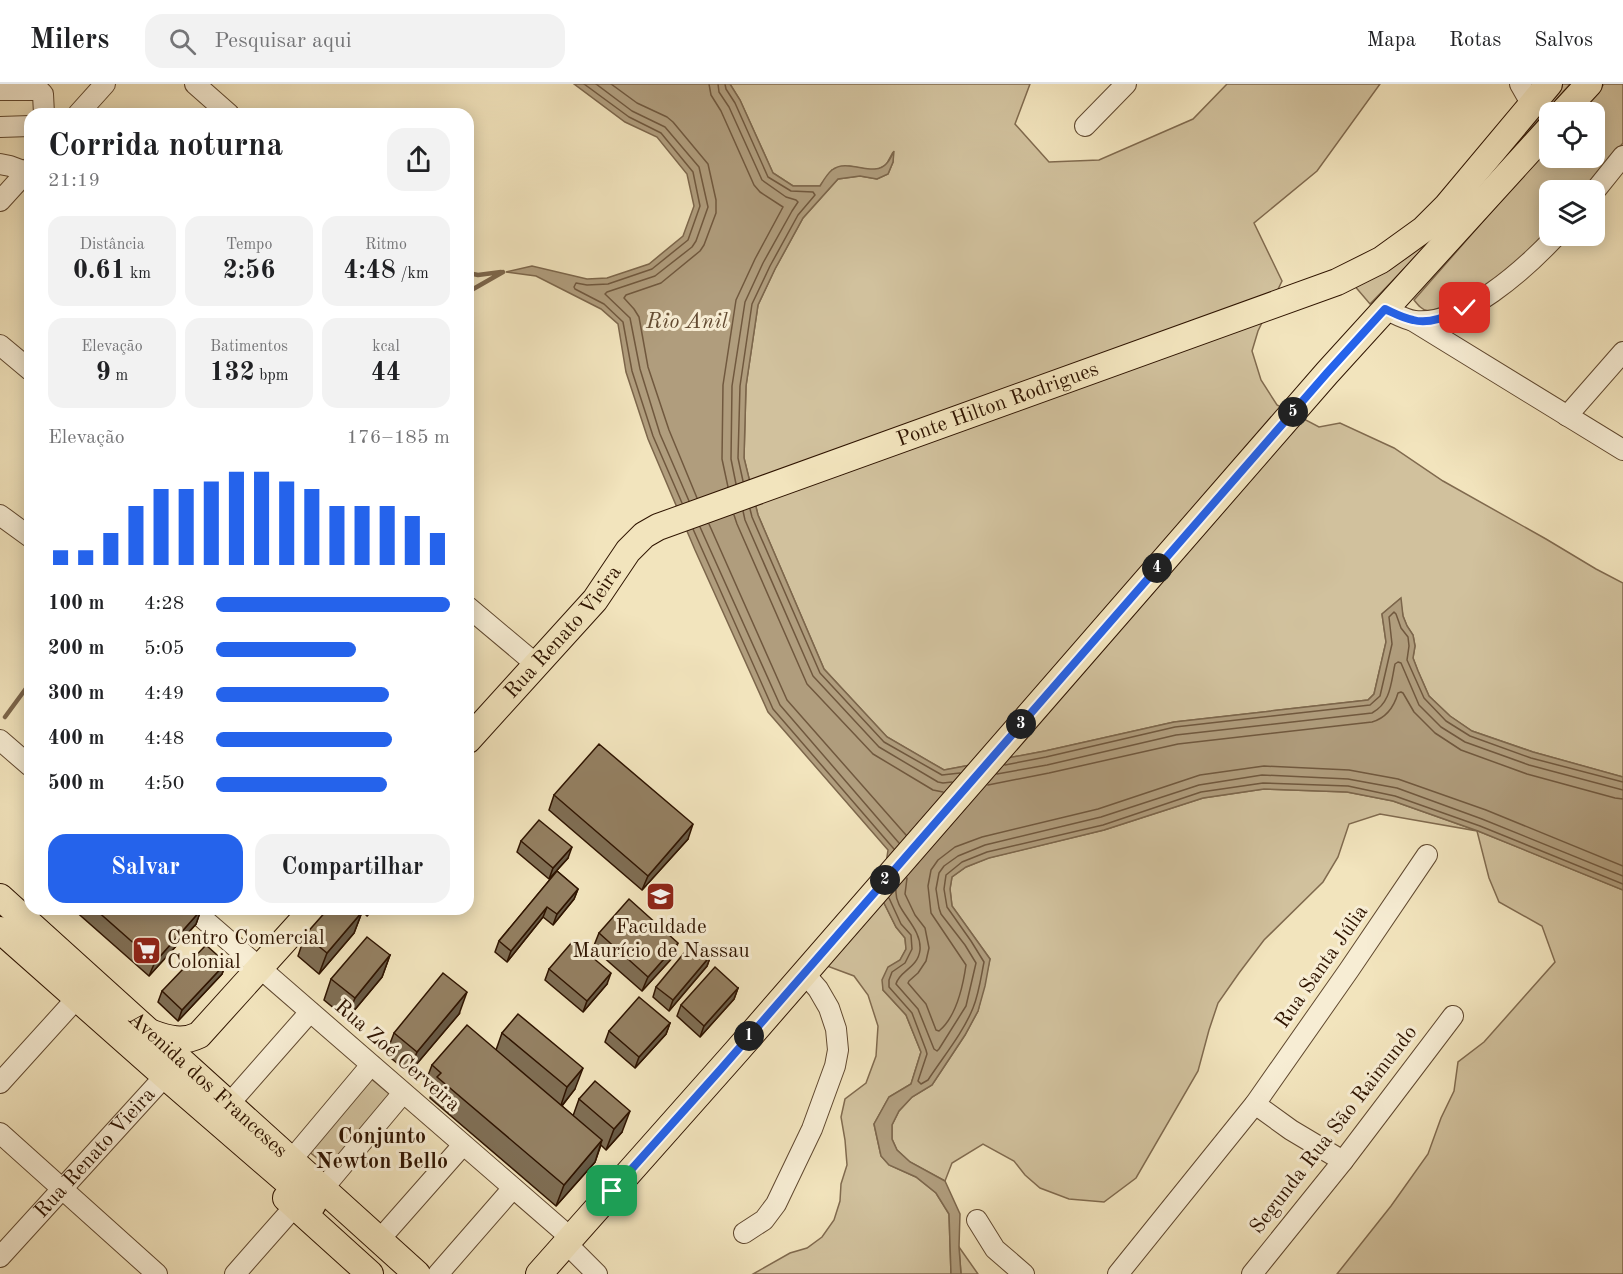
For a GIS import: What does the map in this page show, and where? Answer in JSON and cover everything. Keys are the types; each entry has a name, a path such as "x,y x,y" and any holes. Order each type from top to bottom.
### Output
{"main road":[{"name":"Ponte Hilton Rodrigues","path":"658,527 1337,282 1381,260 1424,229 1446,207 1526,94 1549,84"},
{"path":"1572,102 1589,84"},
{"path":"539,1274 1327,373 1539,140"},
{"name":"Rua Renato Vieira","path":"474,733 595,600 628,551 644,535 658,527"},
{"name":"Avenida dos Franceses","path":"0,897 229,1104 391,1274"},
{"path":"151,1033 178,1040 199,1035 308,915"},
{"name":"Avenida dos Franceses","path":"0,930 165,1076 417,1274"},
{"path":"229,1104 298,1152 310,1190 370,1274"},
{"path":"310,1190 388,1230 438,1274"}],"street":[{"path":"83,108 105,84"},
{"path":"1085,126 1126,84"},
{"path":"206,88 224,108"},
{"path":"0,90 42,91 44,108"},
{"path":"0,127 24,126"},
{"path":"1604,180 1623,156"},
{"path":"0,164 24,169"},
{"path":"0,201 24,174"},
{"path":"1413,321 1449,316 1465,308 1521,271 1546,246"},
{"path":"1385,309 1413,321 1623,450"},
{"path":"0,345 24,365"},
{"path":"1567,416 1623,352"},
{"path":"0,515 24,533"},
{"path":"474,612 537,665"},
{"path":"0,740 24,761"},
{"name":"Rua Santa Júlia","path":"1118,1274 1255,1104 1426,855"},
{"name":"Rua Zoé Cerveira","path":"199,915 513,1188 568,1241 597,1274"},
{"path":"744,1233 764,1220 776,1204 812,1130 835,1066 838,1050 836,1029 829,1008 818,989 804,973"},
{"path":"0,1083 77,998"},
{"path":"229,1104 310,1012"},
{"name":"Segunda Rua São Raimundo","path":"1252,1274 1343,1161 1453,1016"},
{"path":"298,1152 371,1065"},
{"name":"Rua Renato Vieira","path":"0,1257 165,1076"},
{"path":"235,1274 310,1190 403,1093"},
{"path":"1255,1104 1291,1130 1343,1161"},
{"path":"0,1133 157,1274"},
{"path":"388,1230 463,1145"},
{"path":"438,1274 513,1188"},
{"path":"977,1220 995,1249 1024,1274"}],"shaded area":[{"path":"730,84 1030,84 1015,124 1049,162 1099,160 1193,119 1227,84 1380,84 1317,171 1254,223 1282,281 1258,331 1252,351 1261,380 1277,405 1319,427 1340,423 1394,448 1443,481 1623,583 1623,777 1533,752 1472,731 1450,716 1429,696 1418,671 1413,658 1415,646 1413,635 1403,616 1400,599 1382,614 1386,642 1374,694 1368,700 1174,722 1045,751 944,770 887,737 824,669 758,515 744,458 746,386 758,305 775,269 803,218 838,179 860,176 877,179 888,174 893,162 893,152 886,165 879,169 849,166 832,170 820,186 793,186 773,173 740,100"},
{"path":"1555,84 1570,84 1554,102 1539,102 1539,119 1472,196 1370,304 1353,284"},
{"path":"1604,84 1623,84 1623,143 1605,164 1605,102 1588,102"},
{"path":"1539,157 1539,168 1602,168 1592,180 1539,180 1539,245 1493,281 1439,310 1424,310 1414,300"},
{"path":"1264,789 1347,792 1393,801 1478,831 1623,890 1623,1274 1337,1274 1391,1206 1428,1154 1454,1091 1458,1062 1484,1042 1555,962 1542,926 1499,902 1489,878 1477,831 1380,814 1349,824 1338,857 1323,882 1264,940 1239,973 1218,1003 1198,1071 1136,1178 1104,1202 1069,1199 1040,1188 1014,1161 983,1144 952,1163 945,1181 910,1162 897,1150 892,1139 892,1125 899,1111 912,1097 932,1085 965,1035 978,1011 990,959 952,906 950,889 952,877 966,867 988,858 1104,830 1203,798"},
{"path":"881,897 896,927 905,938 906,949 900,960 888,968 883,990 906,1015 921,1052 911,1084 889,1097 874,1124 881,1156 889,1165 916,1177 936,1193 949,1214 951,1274 753,1274 790,1253 807,1248 822,1237 834,1220 847,1165 841,1117 845,1099 866,1083 876,1056 878,1026 868,995 854,976 819,963"},
{"path":"369,1077 393,1097 331,1169 308,1151"},
{"path":"959,1247 978,1274 961,1274"}],"water":[{"name":"Rio Anil","path":"574,84 730,84 740,100 773,173 793,186 820,186 830,172 838,167 875,169 882,167 894,151 893,162 888,174 877,179 860,176 838,179 803,218 775,269 758,305 746,386 744,458 758,515 824,669 887,737 944,770 1045,751 1174,722 1368,700 1374,694 1386,642 1382,614 1401,598 1403,616 1413,635 1415,646 1413,658 1418,671 1429,696 1450,716 1472,731 1533,752 1623,777 1623,890 1478,831 1393,801 1347,792 1264,789 1203,798 1104,830 989,858 966,867 952,877 950,889 952,906 990,959 978,1011 932,1085 912,1097 899,1111 892,1125 892,1139 897,1150 910,1162 945,1181 960,1214 961,1274 951,1274 949,1214 936,1193 916,1177 889,1165 881,1156 874,1124 889,1097 911,1084 921,1052 906,1015 883,990 882,980 888,967 900,960 906,949 905,938 896,927 881,897 888,850 768,712 648,439 626,372 618,324 601,309 536,276 506,272 532,266 587,279 607,278 649,264 683,236 694,206 687,174 657,137 625,122"}],"building":[{"path":"599,744 693,824 648,876 554,795"},
{"path":"539,820 572,847 553,868 521,841"},
{"path":"557,871 578,889 557,914 547,907 511,951 499,941"},
{"path":"629,899 678,943 648,977 599,933"},
{"path":"102,915 197,915 155,962"},
{"path":"323,915 359,915 327,953 305,935"},
{"path":"367,937 390,955 355,998 331,979"},
{"path":"573,941 611,973 587,1001 549,969"},
{"path":"694,941 711,955 673,1000 656,987"},
{"path":"206,945 226,963 182,1010 162,991"},
{"path":"715,967 738,988 704,1026 681,1005"},
{"path":"443,973 467,992 417,1052 394,1033"},
{"path":"639,997 670,1023 639,1057 609,1031"},
{"path":"518,1014 583,1068 567,1087 502,1033"},
{"path":"467,1025 602,1140 564,1185 437,1077 441,1073 432,1065"},
{"path":"595,1081 630,1111 614,1129 579,1099"}],"waterway":[{"path":"474,274 501,272"},
{"path":"474,289 503,272"},
{"path":"5,717 24,691"}],"place":[{"name":"Faculdade Maurício de Nassau","path":"661,896"},
{"name":"Centro Comercial Colonial","path":"146,950"}],"district":[{"name":"Conjunto Newton Bello","path":"382,1150"}],"route":[{"path":"612,1191 1385,309 1413,321 1423,321 1449,316 1465,308"}]}
